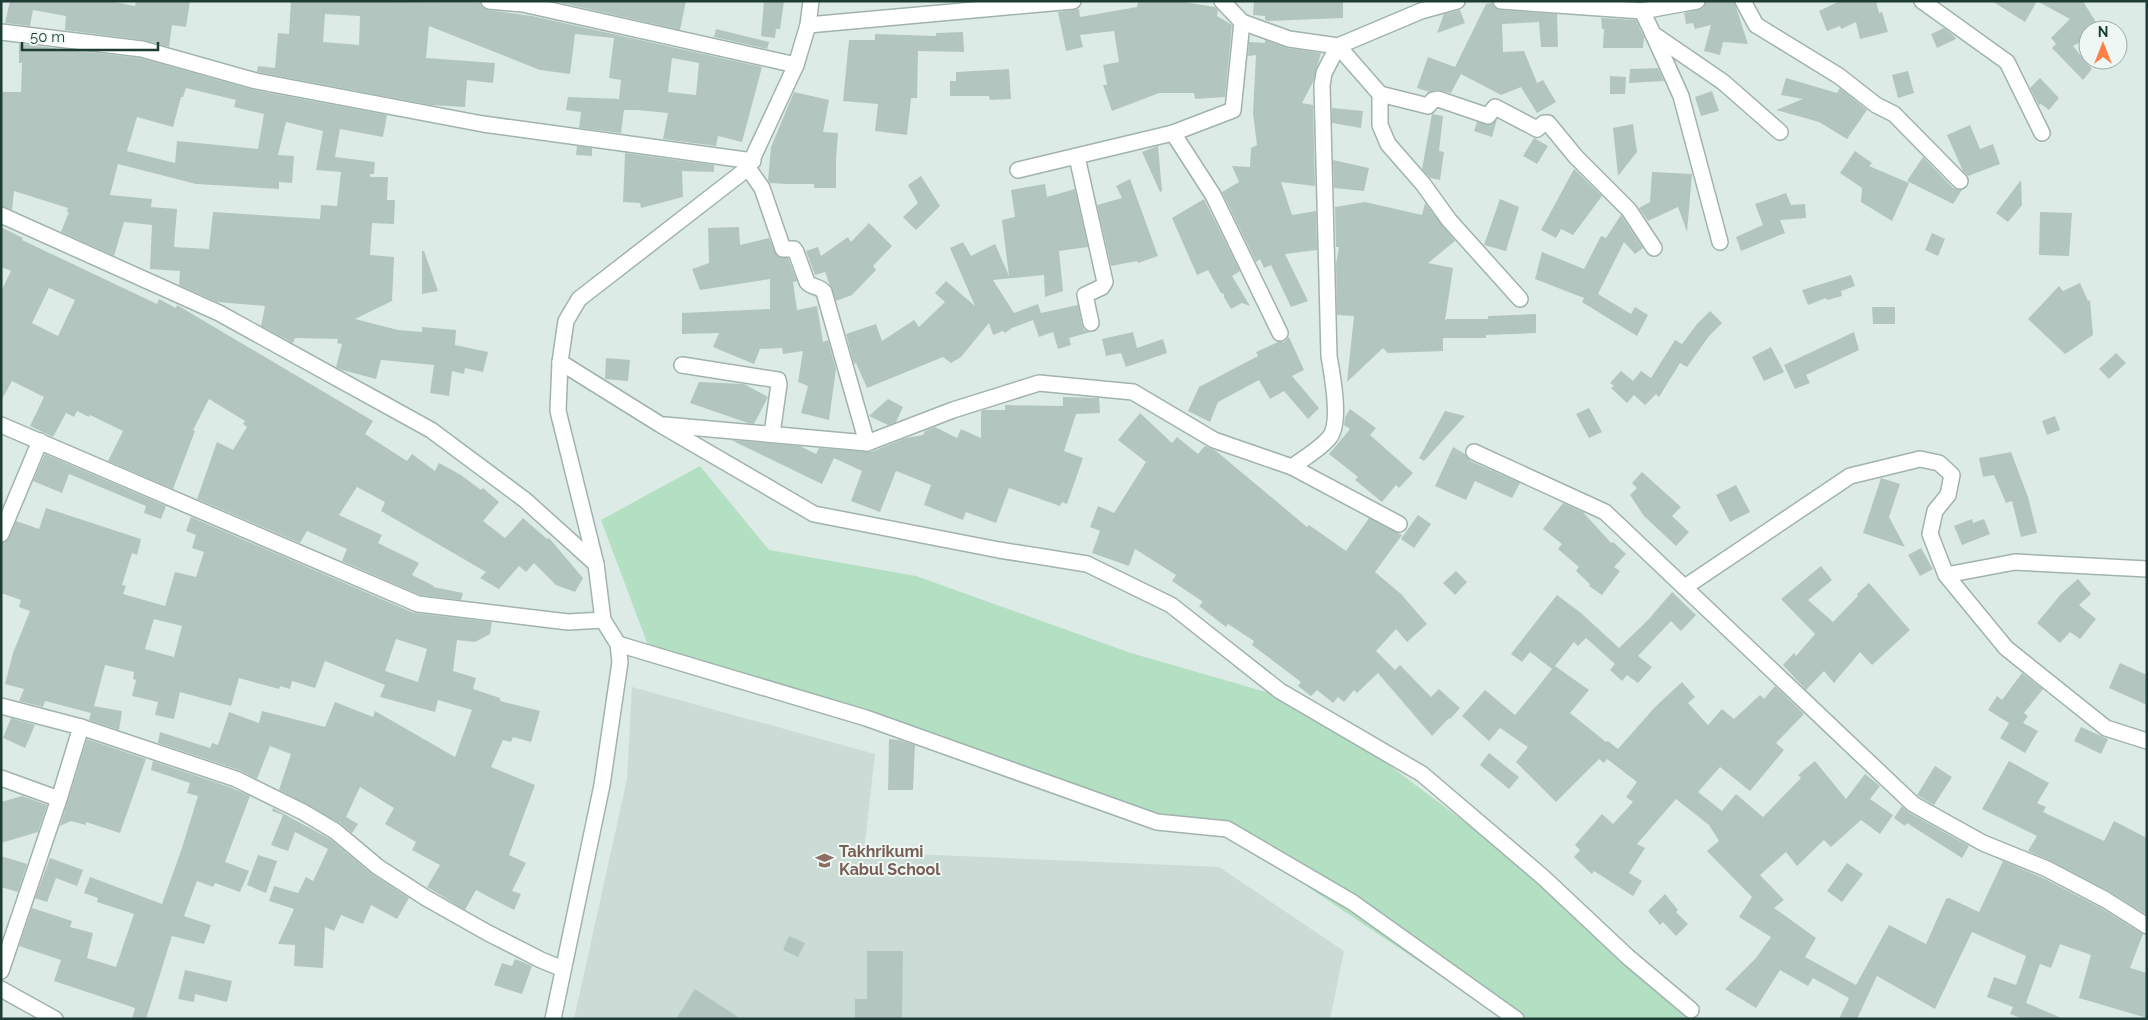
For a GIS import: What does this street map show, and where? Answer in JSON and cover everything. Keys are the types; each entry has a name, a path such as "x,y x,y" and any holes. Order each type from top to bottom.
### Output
{"street":[{"path":"489,1 523,4 796,65"},
{"path":"553,1019 602,785 620,662 618,644 603,620 596,564 558,411 560,362 566,321 579,299 751,165 796,65 808,25 811,1"},
{"path":"808,25 1073,1"},
{"path":"1222,1 1242,22 1289,39 1338,46 1428,5 1457,1"},
{"path":"1501,1 1642,11 1697,1"},
{"path":"1743,1 1756,25 1839,76 1876,105 1894,114 1937,160 1960,181"},
{"path":"1922,1 2007,62 2042,133"},
{"path":"1642,11 1681,96 1720,242"},
{"path":"1018,170 1173,133 1233,110 1242,22"},
{"path":"1,32 142,49 256,81 482,124 751,165"},
{"path":"1654,34 1723,82 1780,132"},
{"path":"1338,46 1380,94 1428,106 1433,100 1438,99 1488,116 1496,107 1537,129 1544,123 1548,123 1576,157 1629,210 1654,248"},
{"path":"1292,467 1330,437 1334,428 1335,396 1329,356 1322,85 1324,73 1338,46"},
{"path":"1380,94 1380,125 1388,144 1423,184 1449,220 1520,299"},
{"path":"1173,133 1213,195 1280,333"},
{"path":"1076,156 1105,282 1102,287 1085,295 1091,323"},
{"path":"751,165 762,188 782,249 794,249 807,282 810,286 821,289 824,292 867,443"},
{"path":"1,215 219,312 431,430 525,500 596,564"},
{"path":"560,362 661,425 814,514 999,550 1087,564 1171,605 1280,691 1422,774 1544,878 1628,957 1691,1010"},
{"path":"682,365 778,380 772,434"},
{"path":"661,425 867,443 953,410 1039,383 1133,392 1214,440 1292,467 1399,524"},
{"path":"1,424 418,604 568,622 603,620"},
{"path":"1,534 40,441"},
{"path":"1474,452 1605,512 1913,804 1983,843 2047,869 2106,900 2147,926"},
{"path":"1685,587 1850,476 1920,459 1940,463 1952,475 1948,495 1935,511 1930,534 1946,575 2006,648 2106,728 2147,741"},
{"path":"1946,575 2015,562 2147,569"},
{"path":"618,644 866,718 1157,822 1226,829 1352,902 1516,1019"},
{"path":"1,706 81,727 236,779 304,812 335,832 378,867 426,898 488,933 563,969"},
{"path":"1,971 59,799 81,727"},
{"path":"1,778 59,799"},
{"path":"1,989 55,1019"}],"shaded area":[{"name":"Takhrikumi Kabul School","path":"632,687 875,754 864,852 1219,867 1344,951 1330,1019 574,1019 627,779"}],"green space":[{"path":"700,466 769,550 916,576 1131,653 1308,704 1490,841 1694,1019 1510,1019 1454,985 1211,822 1124,807 649,648 601,520"}],"building":[{"path":"10,1 110,1 135,6 136,1 190,1 186,27 172,25 169,47 143,40 65,30 66,16 33,10 30,26 5,23"},
{"path":"291,1 480,3 483,8 488,10 532,16 762,67 742,142 718,136 716,146 663,139 668,113 624,110 621,133 579,128 581,112 566,110 568,97 619,99 621,80 609,78 614,38 575,34 570,74 540,70 429,26 426,58 495,63 493,83 467,80 465,107 431,105 257,72 258,66 275,68 278,33 289,34","holes":["325,14 360,16 359,45 323,42","672,58 699,63 696,95 668,92"]},
{"path":"562,1 686,1 680,30 562,3"},
{"path":"764,1 784,1 780,29 776,29 775,38 761,36"},
{"path":"1254,1 1343,1 1343,18 1268,21 1265,20 1265,16 1253,15"},
{"path":"1706,1 1734,1 1748,44 1723,42 1720,55 1704,51 1711,25 1695,29 1693,23 1686,24 1684,13 1703,8"},
{"path":"1840,1 1876,1 1879,13 1882,12 1888,32 1860,39 1856,22 1841,29 1840,26 1827,31 1819,11"},
{"path":"1992,1 2037,1 2025,22"},
{"path":"2037,1 2085,1 2084,3 2095,20 2078,20 2078,43 2073,46 2078,52 2078,70 2091,70 2083,80 2052,48 2056,44 2051,38 2070,19"},
{"path":"1138,2 1184,2 1215,7 1218,10 1217,16 1232,25 1225,97 1195,99 1194,93 1159,93 1112,111 1103,85 1107,85 1103,65 1119,62 1114,31 1080,35 1083,47 1066,51 1058,12 1079,9 1080,17 1137,7"},
{"path":"1492,3 1495,8 1500,10 1557,14 1558,47 1541,47 1539,22 1502,24 1503,52 1524,51 1537,83 1543,80 1556,102 1537,113 1521,87 1501,95 1461,74 1451,93 1437,90 1429,92 1417,88 1428,57 1455,67 1486,4"},
{"path":"1460,10 1465,23 1437,33 1444,14"},
{"path":"1601,18 1636,20 1644,37 1643,48 1603,48 1604,29 1602,29"},
{"path":"1944,28 1956,39 1937,48 1931,34"},
{"path":"716,29 769,42 767,49 714,37"},
{"path":"963,32 964,52 918,51 917,98 911,98 907,135 875,131 878,104 843,101 849,40 875,40 875,34 936,36 936,33"},
{"path":"1265,40 1287,48 1321,53 1313,82 1302,103 1313,105 1315,186 1281,182 1292,215 1316,211 1317,250 1285,254 1308,301 1291,307 1271,265 1264,268 1260,259 1256,262 1222,192 1239,182 1232,166 1250,167 1251,148 1257,145 1253,113 1256,55 1248,56 1249,42 1265,43"},
{"path":"19,44 140,58 254,90 387,115 383,137 340,129 335,157 375,162 374,174 370,174 370,177 388,177 387,200 395,200 394,224 372,223 370,255 394,257 392,301 355,319 398,330 422,332 422,327 456,330 455,345 488,352 483,372 465,368 464,374 452,371 449,396 430,393 434,365 381,360 376,379 342,370 336,367 342,344 337,343 338,339 295,338 293,343 261,326 265,306 217,302 179,285 180,271 150,269 152,225 124,222 114,256 61,232 69,212 67,212 68,208 14,191 12,210 1,206 1,92 21,92 22,63 19,63","holes":["186,88 236,100 234,107 264,114 258,149 177,141 175,163 127,151 137,117 173,127 181,97 183,97","286,122 323,131 316,170 341,172 337,206 321,205 320,219 213,212 209,249 174,247 177,209 151,207 152,199 110,195 118,164 196,184 279,189 279,182 292,183 294,156 278,155"]},
{"path":"1658,68 1664,81 1629,83 1630,69"},
{"path":"1009,69 1011,99 990,100 989,96 950,96 950,81 956,81 956,72"},
{"path":"1908,71 1914,93 1898,98 1892,75"},
{"path":"1610,76 1626,77 1625,94 1610,94"},
{"path":"1786,78 1837,93 1840,88 1867,110 1847,139 1819,122 1776,110 1803,99 1781,95"},
{"path":"2040,78 2059,98 2049,110 2041,104 2039,105 2030,88"},
{"path":"1712,91 1719,111 1701,116 1695,97"},
{"path":"794,92 829,100 823,132 838,133 836,188 814,188 814,184 770,183 768,180 771,147"},
{"path":"1332,108 1363,111 1361,128 1332,123"},
{"path":"1432,114 1443,116 1439,151 1444,152 1440,180 1430,178 1422,169"},
{"path":"1497,119 1492,137 1474,131 1477,122 1490,125"},
{"path":"1633,124 1637,152 1618,176 1613,128"},
{"path":"1970,125 1980,149 1993,144 2000,164 1968,176 1963,171 1947,135"},
{"path":"1534,138 1548,146 1537,164 1523,156"},
{"path":"577,146 592,148 592,156 576,155"},
{"path":"1158,146 1162,191 1160,192 1142,152"},
{"path":"1855,151 1872,163 1869,166 1909,183 1892,221 1861,202 1862,188 1840,173"},
{"path":"625,153 714,165 714,172 682,171 683,197 641,208 640,203 623,202"},
{"path":"1923,157 1953,188 1962,190 1953,204 1907,181"},
{"path":"1333,160 1369,168 1364,191 1334,188"},
{"path":"1574,169 1602,196 1573,235 1561,229 1556,238 1541,230"},
{"path":"1652,172 1692,174 1687,232 1678,207 1648,221 1639,208 1650,202"},
{"path":"921,176 940,206 916,230 903,217 918,203 908,185"},
{"path":"1130,179 1158,256 1138,263 1137,261 1111,266 1097,205 1122,198 1116,186"},
{"path":"2021,180 2022,205 2008,222 1996,213"},
{"path":"1045,184 1047,197 1075,189 1088,247 1059,251 1063,291 1045,297 1044,275 993,280 1014,313 1038,304 1041,313 1078,305 1084,330 1091,332 1069,338 1071,345 1058,349 1053,332 1039,337 1033,320 1012,328 1005,333 1003,331 993,335 989,323 961,357 951,363 943,357 867,388 856,363 854,364 846,334 876,324 882,341 914,320 919,327 945,302 935,293 946,281 975,306 950,248 963,242 971,256 995,244 1009,276 1002,220 1015,217 1011,190"},
{"path":"1786,193 1791,205 1805,204 1806,218 1780,220 1785,233 1741,251 1736,237 1763,225 1755,204"},
{"path":"1204,199 1240,271 1232,276 1250,306 1242,303 1231,309 1224,294 1221,293 1208,270 1197,275 1172,218"},
{"path":"1500,199 1519,207 1506,251 1484,245"},
{"path":"1365,202 1422,215 1425,203 1455,241 1428,263 1453,268 1445,321 1447,319 1488,319 1488,316 1536,314 1536,333 1486,335 1486,338 1443,338 1443,351 1388,353 1383,348 1347,382 1354,316 1337,315 1336,264 1339,247 1336,247 1335,207"},
{"path":"2040,212 2072,213 2069,256 2039,255"},
{"path":"1621,215 1643,248 1635,254 1624,242 1598,294 1631,314 1635,307 1648,315 1637,336 1582,302 1584,298 1535,279 1542,252 1584,269 1601,236 1606,238"},
{"path":"869,223 892,246 873,266 876,270 852,295 836,301 825,272 815,275 806,251 818,247 821,256 848,237 851,242"},
{"path":"1,227 23,238 22,240 157,304 159,299 176,308 177,305 373,421 365,434 407,461 412,454 435,471 439,463 461,475 481,490 483,488 499,502 483,521 505,538 523,518 547,539 549,538 583,578 575,592 556,585 534,563 526,572 519,566 499,589 480,578 486,572 381,511 385,502 357,487 339,515 382,535 378,543 419,563 412,575 433,587 463,593 461,600 420,595 342,561 347,549 307,531 300,543 197,499 217,442 233,450 247,427 243,424 245,421 209,399 193,430 195,431 173,489 108,461 123,431 90,415 89,417 77,411 74,417 66,413 53,437 30,426 44,397 12,381 1,401 1,291 11,271 1,267","holes":["49,288 75,300 58,336 32,323"]},
{"path":"739,227 740,245 769,238 777,256 788,258 797,281 793,282 797,310 817,306 823,342 828,340 836,369 829,420 801,413 808,386 798,382 803,351 783,354 782,348 760,349 754,364 713,347 719,333 682,334 682,313 770,309 770,279 700,290 692,269 709,263 708,228"},
{"path":"1932,233 1945,239 1938,256 1925,250"},
{"path":"422,251 424,251 438,291 422,294"},
{"path":"1851,275 1855,286 1841,291 1842,296 1827,300 1826,298 1808,305 1802,290"},
{"path":"2080,283 2088,301 2090,300 2093,335 2065,354 2028,319 2059,286 2063,291"},
{"path":"1872,307 1895,307 1895,324 1873,324"},
{"path":"1710,311 1722,323 1709,336 1687,367 1680,363 1659,397 1656,394 1645,405 1634,395 1627,403 1611,388 1614,386 1610,383 1621,371 1633,381 1641,371 1651,378 1675,340 1682,344 1697,324"},
{"path":"1133,332 1137,348 1163,339 1167,353 1126,367 1121,353 1106,356 1102,339"},
{"path":"1854,332 1859,350 1806,375 1810,383 1795,389 1784,365"},
{"path":"1289,337 1304,370 1292,376 1319,408 1308,419 1284,391 1270,399 1259,380 1218,402 1210,422 1188,411 1199,387 1258,356 1256,352 1278,342 1284,342"},
{"path":"1771,347 1784,372 1764,381 1752,357"},
{"path":"2116,353 2126,363 2109,379 2099,369"},
{"path":"606,358 630,360 628,381 605,379"},
{"path":"699,382 744,384 768,397 754,424 748,423 690,403"},
{"path":"1063,397 1099,398 1100,413 1076,414 1064,451 1083,458 1067,504 1062,502 1060,506 1009,488 996,523 966,512 963,520 924,505 931,485 896,471 880,512 851,501 862,471 834,458 822,484 731,440 800,446 816,454 819,448 871,452 906,438 923,435 925,431 935,427 957,438 961,429 981,438 981,412 983,410 1005,410 1005,405 1063,406"},
{"path":"888,399 903,407 896,422 888,425 869,416"},
{"path":"1589,408 1602,432 1589,438 1576,414"},
{"path":"1350,409 1376,428 1370,435 1413,473 1399,488 1396,485 1382,502 1355,480 1358,477 1329,454 1350,429 1344,425 1345,417"},
{"path":"1445,411 1465,416 1424,461 1419,458"},
{"path":"1140,413 1172,443 1177,437 1198,454 1205,446 1216,451 1307,527 1309,525 1346,551 1369,518 1402,535 1375,572 1401,594 1427,624 1407,642 1396,629 1376,651 1395,670 1400,665 1431,697 1439,689 1460,708 1450,719 1432,736 1378,673 1357,693 1354,690 1344,702 1338,697 1333,703 1317,690 1311,696 1298,686 1301,682 1252,645 1254,641 1228,624 1226,627 1199,606 1203,602 1172,581 1176,575 1135,549 1129,566 1092,553 1100,531 1090,527 1098,506 1114,513 1146,462 1118,440"},
{"path":"2055,416 2060,430 2047,435 2042,421"},
{"path":"1453,447 1465,454 1470,461 1520,483 1512,498 1475,481 1466,500 1435,486"},
{"path":"2011,452 2028,497 2037,533 2021,537 2012,501 2006,503 1994,475 1983,477 1979,458"},
{"path":"45,454 166,506 161,519 144,513 146,506 69,474 62,493 33,481"},
{"path":"1642,472 1681,507 1672,516 1689,532 1676,546 1644,516 1630,495 1637,488 1632,483"},
{"path":"1881,478 1900,484 1889,517 1905,547 1863,533"},
{"path":"1736,485 1750,512 1730,522 1716,495"},
{"path":"1563,503 1583,512 1611,543 1613,542 1626,554 1614,567 1620,571 1602,595 1589,586 1590,584 1576,571 1579,567 1558,549 1562,544 1543,529"},
{"path":"46,508 141,539 137,555 132,553 122,585 126,586 123,594 165,606 175,572 196,577 204,552 192,548 196,535 186,531 191,517 414,613 492,622 490,634 475,642 457,640 453,671 476,678 473,689 500,698 500,701 540,711 531,742 513,737 511,742 503,740 491,767 535,785 509,855 526,863 512,891 521,894 514,910 476,890 465,910 427,887 440,865 412,850 416,842 385,824 394,808 360,787 346,817 358,824 352,833 340,823 279,790 291,754 270,746 257,779 239,770 158,743 160,732 210,748 212,743 218,745 229,712 259,723 262,711 325,727 335,702 373,717 375,711 455,757 472,710 438,700 435,712 380,697 385,685 325,661 315,688 292,681 290,689 280,686 279,689 239,678 231,706 180,692 174,719 155,715 158,702 132,696 136,680 133,679 134,672 105,665 94,706 122,711 119,730 89,720 91,713 45,701 43,707 19,701 24,689 5,684 13,653 30,611 19,607 21,600 1,593 1,543 9,538 16,521 39,529","holes":["154,619 182,626 174,657 145,649","396,639 427,649 418,682 385,671"]},
{"path":"1418,515 1431,524 1414,548 1401,539"},
{"path":"1972,519 1973,523 1984,519 1990,534 1962,545 1954,526"},
{"path":"1921,548 1933,569 1920,576 1908,555"},
{"path":"1821,566 1832,580 1808,600 1833,622 1869,583 1910,630 1872,665 1860,652 1834,683 1824,671 1806,690 1783,665 1794,653 1796,656 1815,634 1781,599"},
{"path":"1456,571 1467,582 1455,595 1443,583"},
{"path":"2078,579 2091,594 2079,605 2096,619 2080,639 2070,632 2060,643 2037,623 2061,594"},
{"path":"1672,592 1696,615 1681,631 1671,621 1638,656 1652,667 1638,683 1627,675 1622,681 1610,670 1615,664 1586,638 1578,646 1574,642 1555,666 1589,690 1570,713 1606,742 1608,741 1618,749 1655,707 1682,682 1695,697 1688,703 1708,725 1722,709 1734,719 1760,695 1764,699 1775,686 1804,714 1776,743 1784,750 1750,791 1720,767 1698,792 1722,811 1736,794 1763,817 1801,778 1798,775 1815,761 1846,799 1865,774 1880,786 1870,799 1893,815 1880,834 1861,820 1831,847 1824,840 1797,866 1786,852 1760,875 1784,900 1774,908 1816,938 1805,957 1856,985 1889,925 1926,944 1946,899 1949,898 1979,912 2003,861 2043,878 2101,908 2143,934 2130,968 2147,973 2147,1018 2079,998 2091,955 2060,944 2051,968 2040,964 2026,1003 2064,1019 2024,1019 2010,1014 2013,1007 1987,997 1994,977 2016,985 2026,956 1972,932 1935,1009 1877,976 1857,1019 1839,1019 1849,998 1813,978 1808,986 1780,970 1756,1008 1725,989 1756,958 1771,937 1739,917 1752,897 1707,851 1719,841 1709,825 1676,799 1637,844 1645,848 1629,873 1642,881 1633,896 1594,871 1592,874 1574,857 1580,850 1575,845 1602,814 1613,824 1633,802 1626,797 1637,782 1607,759 1604,763 1599,759 1556,802 1516,762 1528,747 1500,728 1489,741 1462,716 1485,690 1515,715 1534,692 1552,669 1530,652 1522,662 1511,654 1557,595 1581,613 1619,648 1648,620"},
{"path":"2120,663 2147,675 2147,705 2109,688"},
{"path":"2022,673 2043,689 2024,713 2028,716 2023,723 2038,731 2025,753 2000,738 2009,723 1988,710 1997,696 2002,700"},
{"path":"11,718 35,725 25,748 3,738"},
{"path":"2081,727 2108,739 2101,754 2074,741"},
{"path":"87,739 146,759 120,833 86,822 86,825 71,821 60,826"},
{"path":"889,739 915,745 913,790 888,790"},
{"path":"1489,753 1519,777 1509,789 1480,765"},
{"path":"153,761 250,796 225,862 249,871 240,892 215,883 213,887 197,881 184,916 211,925 204,944 172,936 146,1019 132,1019 135,1008 54,981 61,960 19,946 32,908 72,921 70,927 93,933 87,958 116,967 134,914 97,902 98,898 84,893 90,877 162,904 198,796 187,793 190,783 151,770"},
{"path":"2009,761 2049,783 2037,803 2046,807 2043,812 2104,841 2114,821 2147,838 2147,915 2110,892 2028,851 2037,836 1982,809"},
{"path":"1935,766 1952,777 1934,805 1917,795"},
{"path":"22,796 47,805 38,832 1,843 1,802"},
{"path":"1902,806 1908,812 1969,846 1962,858 1907,823 1905,826 1894,818"},
{"path":"273,808 330,839 372,874 409,898 397,919 371,905 363,924 341,915 334,931 325,927 323,968 294,966 295,945 278,944 294,909 269,901 274,886 298,893 306,877 313,881 328,849 295,832 288,851 271,845 283,815 272,811"},
{"path":"258,855 277,861 266,893 247,885"},
{"path":"1,856 27,864 18,892 1,887"},
{"path":"50,858 83,870 77,886 56,878 47,902 35,898"},
{"path":"1847,863 1863,874 1842,902 1827,891"},
{"path":"1665,894 1678,910 1676,912 1688,924 1676,936 1663,922 1660,925 1648,911"},
{"path":"789,936 805,943 798,957 783,950"},
{"path":"867,951 903,951 902,1019 855,1019 855,999 867,999"},
{"path":"515,959 532,966 522,994 494,985 502,963 512,966"},
{"path":"185,970 232,981 227,1002 195,994 194,1002 178,999"},
{"path":"695,989 741,1019 676,1019"}],"place":[{"name":"Takhrikumi Kabul School","path":"825,860"}]}
